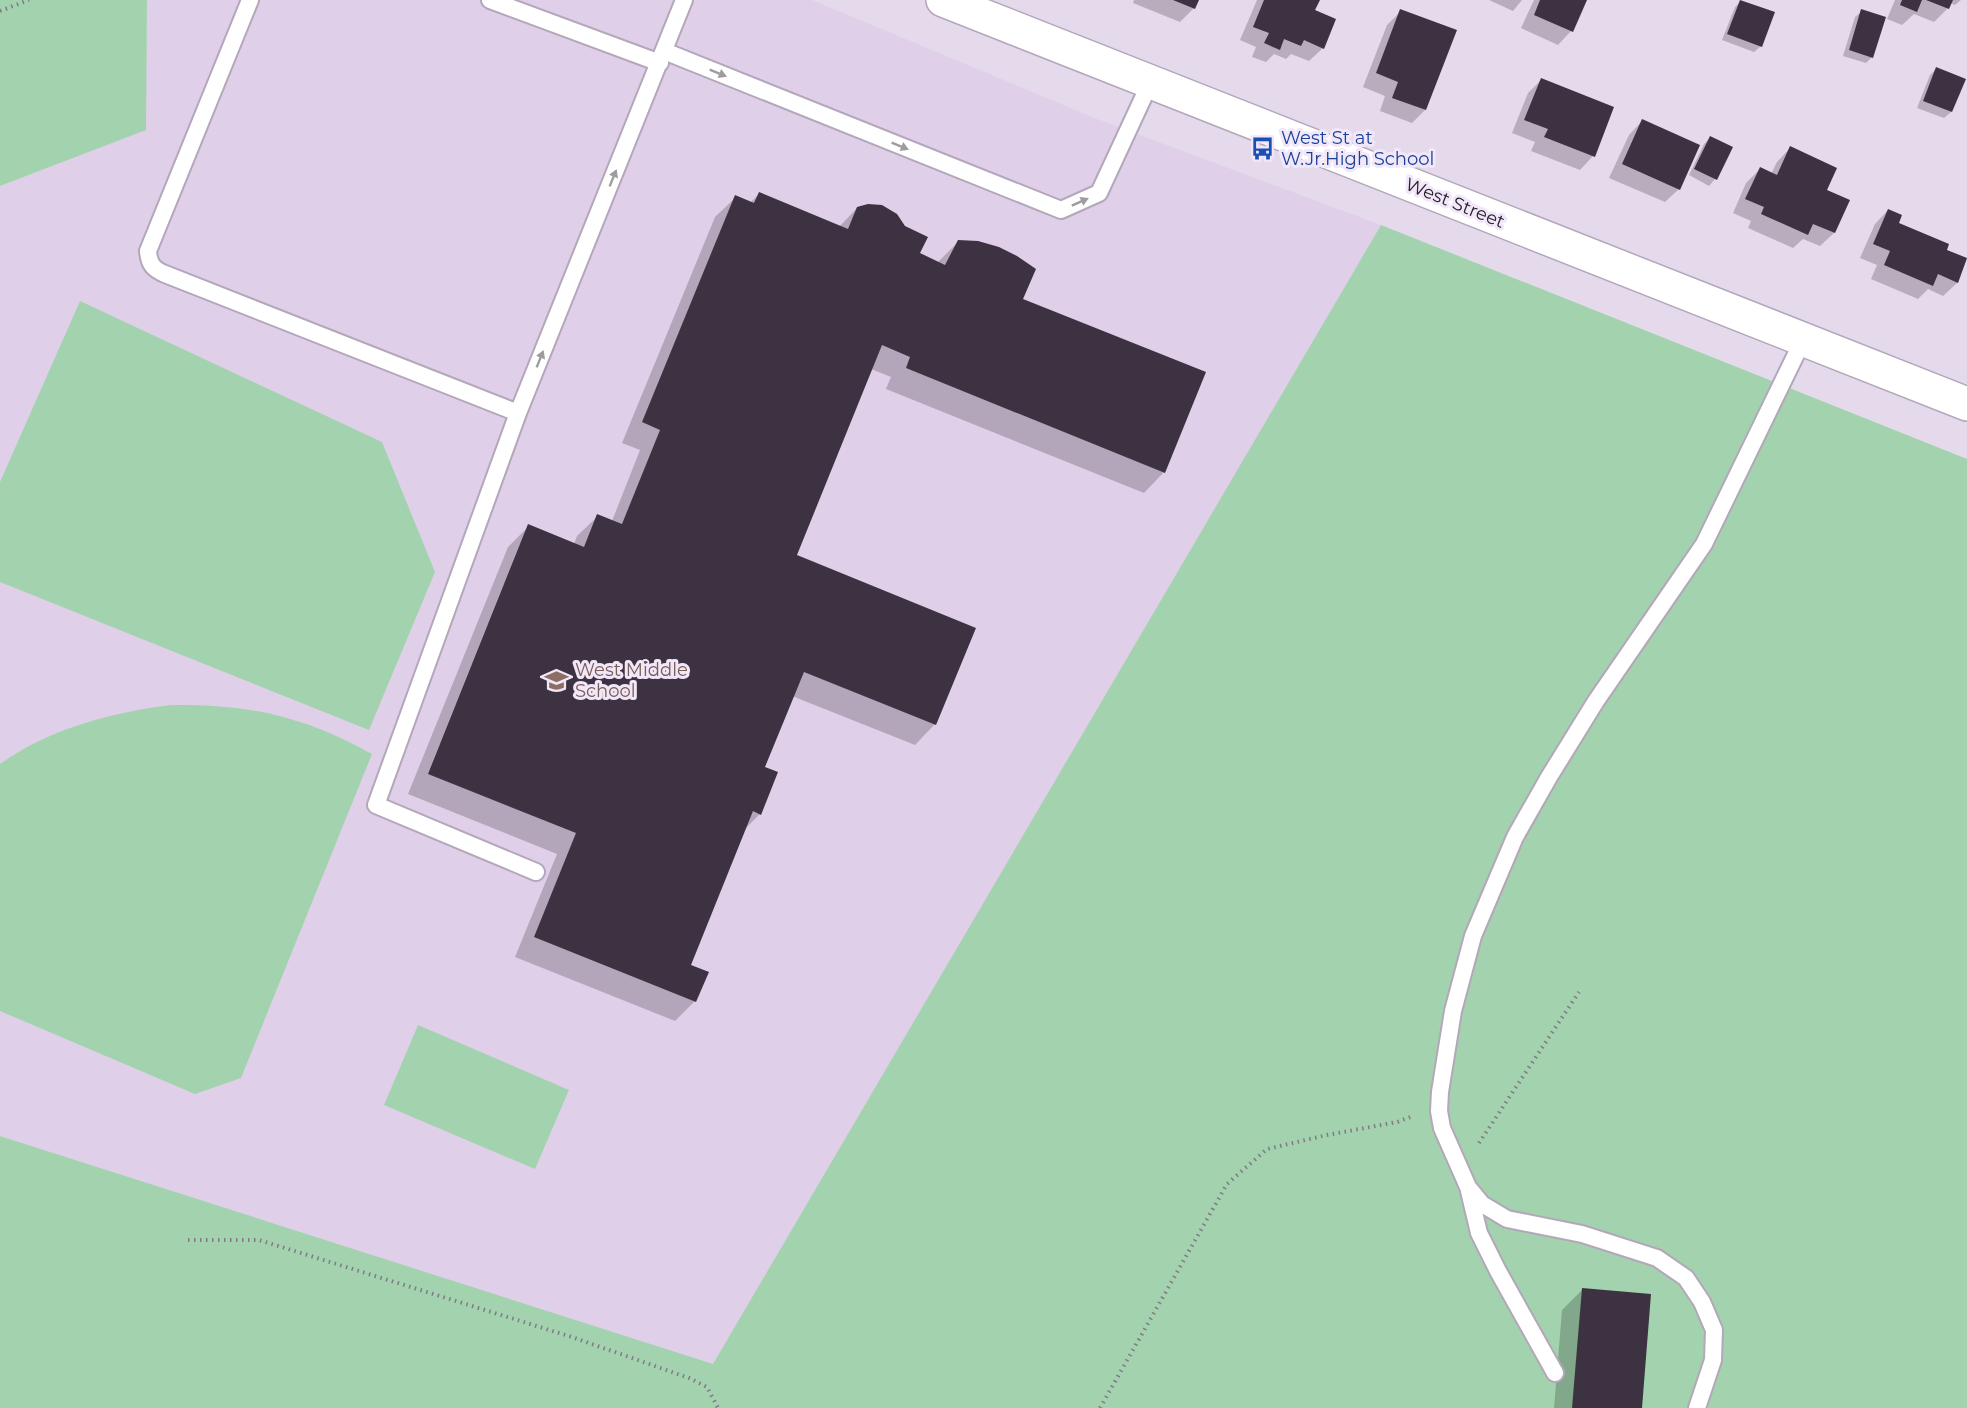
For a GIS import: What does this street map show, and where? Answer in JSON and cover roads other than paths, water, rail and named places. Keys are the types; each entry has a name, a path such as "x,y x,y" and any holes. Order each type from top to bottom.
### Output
{"street":[{"name":"West Street","path":"943,0 1967,404"}],"lane":[{"path":"250,0 148,251 149,262 155,269 165,274 518,413"},
{"path":"490,0 662,57 1061,210 1099,193 1150,83"},
{"path":"536,872 376,805 518,413 684,0"},
{"path":"1697,1408 1713,1360 1714,1330 1702,1302 1686,1278 1657,1258 1582,1234 1507,1219 1482,1204 1468,1187 1442,1128 1439,1111 1440,1092 1453,1011 1473,936 1515,837 1596,702 1704,544 1803,340"},
{"path":"1468,1187 1479,1233 1555,1373"}],"place":[{"name":"West St at W.Jr.High School","path":"1263,148"},
{"name":"West Middle School","path":"557,680"}]}
